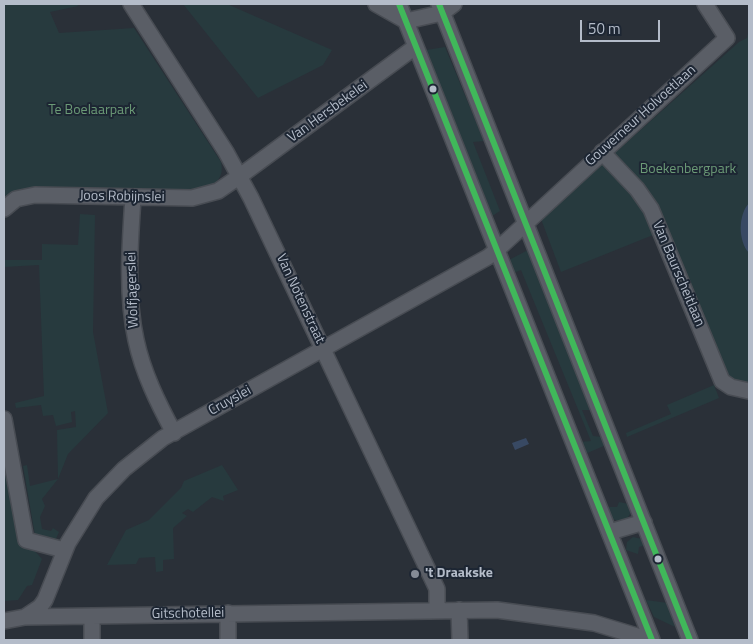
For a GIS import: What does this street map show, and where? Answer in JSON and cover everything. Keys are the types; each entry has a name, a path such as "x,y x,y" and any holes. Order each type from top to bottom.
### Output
{"street":[{"name":"Van Notenstraat","path":"131,4 240,176 324,348 437,589 437,610"},
{"path":"376,4 406,21 454,4"},
{"path":"399,4 498,249 651,640"},
{"name":"Gouverneur Holvoetlaan","path":"498,249 525,222 727,38 705,4"},
{"path":"441,9 690,640"},
{"name":"Van Hersbekelei","path":"240,176 416,47"},
{"name":"Van Baurscheitlaan","path":"602,152 637,189 651,209 722,381 731,387 749,391"},
{"name":"Joos Robijnslei","path":"4,209 16,199 26,196 133,198 202,196 218,191 240,176"},
{"name":"Wolfjagerslei","path":"133,198 131,281 135,337 150,386 174,433"},
{"name":"Cruyslei","path":"25,617 35,611 45,600 64,550 82,518 107,486 138,456 174,433 488,257 498,249"},
{"path":"4,419 26,540 64,550"},
{"path":"610,532 644,522"},
{"path":"459,610 460,640"},
{"name":"Gitschotellei","path":"4,621 25,617 498,610 594,623 651,640"},
{"path":"228,613 228,640"},
{"path":"92,616 92,637"}],"green space":[{"name":"Te Boelaarpark","path":"4,4 77,4 78,6 50,12 59,33 134,28 221,162 221,173 217,181 198,191 4,203"},
{"path":"183,4 227,4 332,50 323,65 258,98"},
{"name":"Boekenbergpark","path":"749,28 749,385 747,386 726,376 668,229 561,272 541,219 739,42 747,38"},
{"path":"445,47 484,141 473,142 500,211 489,218 420,51"},
{"path":"80,214 95,215 93,332 108,413 68,454 58,479 57,430 76,427 75,411 71,412 72,422 56,426 53,415 43,416 41,405 16,408 15,403 44,396 39,265 4,267 4,260 42,260 42,244 78,245"},
{"path":"528,250 591,410 582,410 593,436 603,437 606,445 585,454 580,442 591,441 521,270 513,273 507,261"},
{"path":"714,385 719,398 627,437 626,433 671,414 667,405"},
{"path":"4,450 34,550 42,559 32,585 27,586 18,600 4,601"},
{"path":"27,465 30,486 58,479 42,499 45,506 40,517 42,529 51,531 53,528 59,532 55,541 35,535 23,466"},
{"path":"222,465 238,490 223,496 224,501 212,497 193,512 188,509 182,513 187,516 173,528 174,559 163,560 163,571 156,572 155,557 139,558 136,564 107,565 126,530 149,520 181,488 184,481"},
{"path":"619,502 629,504 632,510 627,519 620,521 612,519 606,507 617,507"},
{"path":"633,537 642,539 646,545 639,547 638,554 626,550 627,542"},
{"path":"646,600 668,603 675,627 654,617"}],"water":[{"path":"749,203 749,253 745,248 741,235 741,221 745,208"},
{"path":"526,438 529,444 515,450 512,443"}],"transit line":[{"path":"399,4 652,640"},
{"path":"439,4 690,640"}],"place":[{"name":"'t Draakske","path":"415,574"}]}
